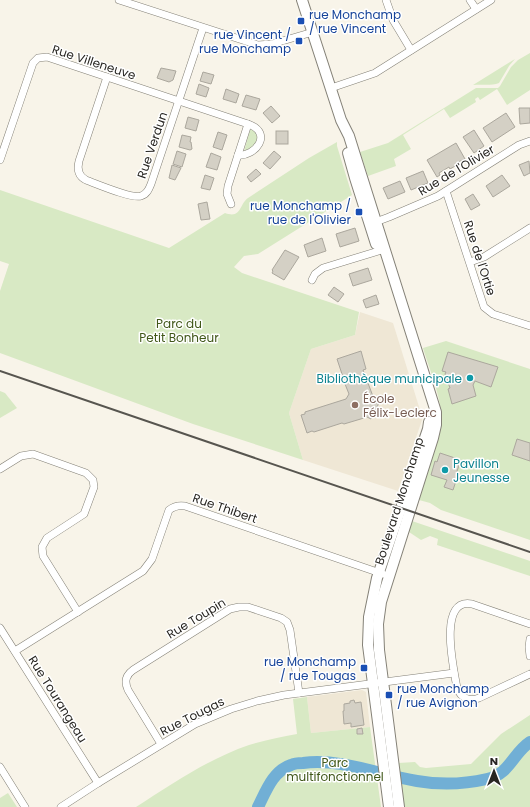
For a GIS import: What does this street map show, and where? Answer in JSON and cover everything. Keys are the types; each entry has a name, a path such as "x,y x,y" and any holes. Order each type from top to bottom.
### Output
{"street":[{"path":"119,0 252,44 263,46 313,32"},
{"name":"Boulevard Monchamp","path":"302,0 341,120 343,137 354,178 373,223 434,402 436,416 432,438 381,602 378,624 378,683 383,765 389,807"},
{"path":"386,0 391,16 411,50"},
{"path":"470,0 476,9"},
{"path":"331,88 368,76 491,0"},
{"name":"Rue Verdun","path":"107,77 79,161 78,173 86,180 130,195 141,196 147,193 149,189 203,28"},
{"name":"Rue Villeneuve","path":"0,160 2,145 33,63 38,58 47,57 248,124"},
{"path":"231,204 228,198 228,186 238,155 248,124 257,128 261,135 259,144 243,155 238,155"},
{"name":"Rue de l'Olivier","path":"373,223 435,198 519,145 530,141"},
{"name":"Rue de l'Ortie","path":"446,191 483,304 487,310 493,314 530,326"},
{"path":"470,262 484,257 530,228"},
{"path":"312,280 315,274 323,268 382,250"},
{"name":"Boulevard Monchamp","path":"382,250 428,404 429,414 428,430 379,572 370,608 368,627 368,645 378,683 394,767 399,807"},
{"path":"0,469 21,456 32,454 86,473 93,480 94,487 84,514 47,538 42,546 43,556 78,612"},
{"name":"Rue Thibert","path":"15,651 140,574 147,567 153,556 169,510 179,505 389,576"},
{"path":"530,624 472,604 464,603 458,605 454,611 450,628 454,673 458,692 465,698 471,700 479,698 530,674"},
{"name":"Rue Toupin","path":"162,744 128,690 126,684 128,676 133,670 230,609 248,607 281,618 287,622 290,630 299,693"},
{"name":"Rue Tourangeau","path":"0,628 98,783"},
{"path":"530,639 530,656"},
{"name":"Rue Tougas","path":"61,807 195,724 231,709 264,699 299,693 454,673"},
{"path":"0,767 25,807"}],"shaded area":[{"name":"École Félix-Leclerc","path":"360,312 393,323 420,410 422,420 398,491 303,460 289,413 311,349 355,335"},
{"path":"362,690 366,692 370,727 311,733 307,697"}],"green space":[{"path":"530,53 530,90 507,105 497,89 480,100 478,97 475,99 476,102 450,118 444,109 403,135 411,149 394,159 396,166 368,176 360,152 388,143 476,88 498,88 511,67 518,60"},
{"path":"515,59 499,83 490,85 473,85"},
{"path":"253,129 257,136 256,142 252,147 244,151 250,130"},
{"name":"Parc du Petit Bonheur","path":"337,142 352,195 258,254 244,256 234,267 242,273 359,312 355,335 311,349 289,413 303,460 193,424 0,353 0,291 9,264 0,261 0,190 169,248 225,213 234,214 240,210 248,198 309,158"},
{"path":"446,341 530,369 530,540 441,510 430,503 419,500 441,427 438,397 423,348"},
{"path":"0,391 5,393 17,408 0,418"},
{"path":"412,521 530,561 530,576 437,545 438,539 430,536 421,540 409,532"},
{"name":"Parc multifonctionnel","path":"307,697 311,733 370,727 381,807 136,807 219,757 249,745 297,734 293,699"},
{"path":"530,715 530,807 404,807 398,763 415,762 420,767 426,768 471,764 501,734"},
{"path":"8,793 17,807 0,807 0,798"}],"building":[{"path":"161,68 176,71 173,80 169,82 157,78"},
{"path":"203,72 214,75 211,84 200,81"},
{"path":"199,84 209,88 206,97 196,94"},
{"path":"226,89 239,94 236,103 223,99"},
{"path":"246,95 260,99 256,110 242,106"},
{"path":"271,106 280,116 272,123 263,113"},
{"path":"519,108 530,108 530,123 520,124"},
{"path":"506,113 515,127 492,142 483,128"},
{"path":"188,117 199,120 196,131 185,128"},
{"path":"474,130 484,146 474,153 463,137"},
{"path":"276,131 288,131 288,144 276,144"},
{"path":"218,132 227,135 222,150 213,147"},
{"path":"182,135 191,137 190,142 192,149 190,150 179,147"},
{"path":"456,143 465,159 456,163 457,165 450,169 449,167 439,173 440,175 437,177 427,160"},
{"path":"177,151 186,154 182,167 173,164"},
{"path":"274,151 281,157 270,169 263,163"},
{"path":"211,153 221,157 217,170 206,167"},
{"path":"529,161 530,173 524,176 519,165"},
{"path":"172,165 181,168 175,180 169,178"},
{"path":"256,169 261,174 251,182 247,177"},
{"path":"423,171 428,183 411,190 406,178"},
{"path":"205,175 214,178 210,190 201,188"},
{"path":"502,175 510,186 493,197 486,186"},
{"path":"400,181 405,192 388,199 383,188"},
{"path":"473,194 480,205 471,210 465,199"},
{"path":"207,202 210,219 201,220 198,204"},
{"path":"355,228 359,241 340,247 336,234"},
{"path":"322,238 326,251 308,257 304,245"},
{"path":"285,250 299,257 284,280 272,273 272,270"},
{"path":"368,268 372,280 353,286 349,274"},
{"path":"334,287 344,294 338,302 328,295"},
{"path":"376,295 379,304 366,308 363,300"},
{"path":"361,351 366,369 363,370 374,399 373,401 379,403 371,419 365,416 364,418 344,424 342,423 307,433 301,415 305,414 305,412 346,399 349,394 345,384 347,383 345,376 343,377 337,359"},
{"name":"Bibliothèque municipale","path":"448,352 498,367 491,387 475,381 473,385 476,396 452,404 448,389 450,388 445,374 446,372 442,371"},
{"path":"517,439 530,443 530,461 512,455"},
{"name":"Pavillon Jeunesse","path":"440,453 461,460 456,474 458,475 453,490 444,487 447,480 431,475 435,461 437,462"},
{"path":"354,700 355,703 361,702 364,725 351,727 351,723 344,724 343,711 344,704 350,703 350,701"},
{"path":"362,728 363,734 357,734 357,729"}],"waterway":[{"path":"258,807 267,788 279,772 294,764 318,762 332,763 417,781 461,783 479,781 501,773 519,752 530,742"}],"railway":[{"path":"0,371 530,552"}],"place":[{"name":"rue Monchamp / rue Vincent","path":"301,21"},
{"name":"rue Vincent / rue Monchamp","path":"299,41"},
{"name":"rue Monchamp / rue de l'Olivier","path":"359,212"},
{"name":"Bibliothèque municipale","path":"470,378"},
{"name":"École Félix-Leclerc","path":"355,405"},
{"name":"Pavillon Jeunesse","path":"445,470"},
{"name":"rue Monchamp / rue Tougas","path":"364,668"},
{"name":"rue Monchamp / rue Avignon","path":"389,695"}]}
